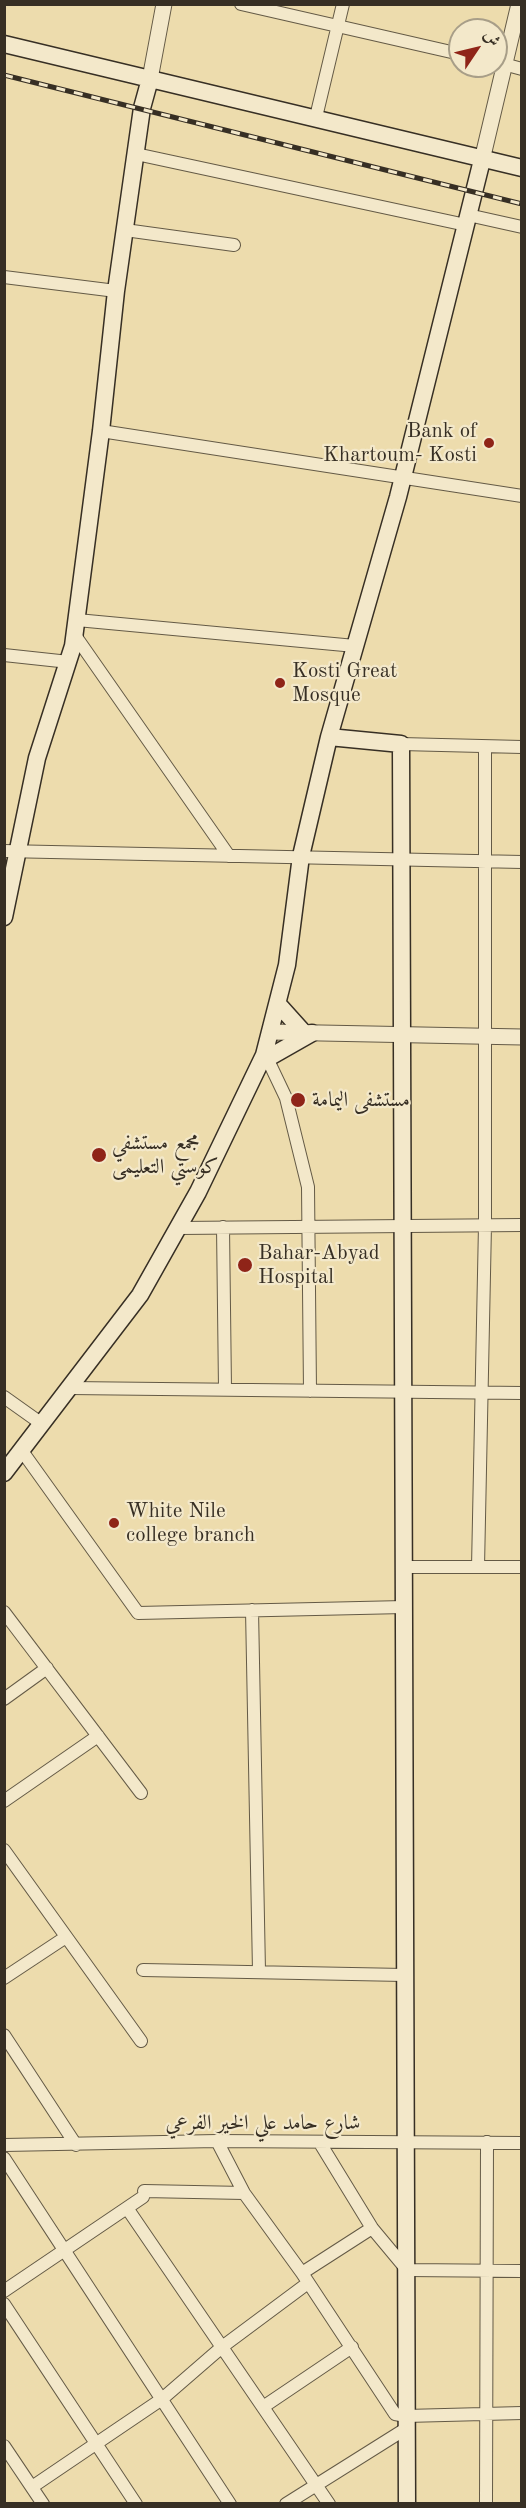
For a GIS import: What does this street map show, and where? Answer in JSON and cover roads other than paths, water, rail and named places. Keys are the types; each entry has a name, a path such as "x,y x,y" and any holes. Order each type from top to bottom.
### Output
{"main road":[{"path":"4,44 522,168"},
{"path":"4,917 10,851 37,758 69,662 76,627 116,291 142,108 150,79"},
{"path":"4,1473 140,1295 179,1228 264,1060 287,964 301,856 329,737 403,478 482,160"},
{"path":"329,737 401,744 407,2504"},
{"path":"264,1060 309,1034 278,1004"}],"street":[{"path":"150,79 164,4"},
{"path":"242,4 448,51"},
{"path":"316,117 343,4"},
{"path":"508,38 519,4"},
{"path":"482,160 497,78"},
{"path":"136,154 467,220 522,227"},
{"path":"125,230 234,244"},
{"path":"4,277 116,291"},
{"path":"101,431 522,496"},
{"path":"76,627 355,646"},
{"path":"76,627 229,856"},
{"path":"4,655 69,662"},
{"path":"401,744 522,747"},
{"path":"478,1567 485,1225 486,1035 483,860 485,747"},
{"path":"10,851 522,862"},
{"path":"271,1032 522,1037"},
{"path":"264,1060 286,1098 308,1187 310,1391"},
{"path":"179,1228 522,1226"},
{"path":"223,1227 225,1389"},
{"path":"70,1388 522,1393"},
{"path":"4,1397 42,1424"},
{"path":"22,1451 138,1613 404,1607"},
{"path":"405,1567 522,1567"},
{"path":"252,1611 259,1971"},
{"path":"4,1612 141,1793"},
{"path":"4,1699 47,1668"},
{"path":"4,1801 98,1736"},
{"path":"4,1850 141,2041"},
{"path":"4,1978 66,1937"},
{"path":"143,1970 404,1975"},
{"path":"4,2035 76,2145"},
{"path":"217,2141 243,2193 305,2278 393,2411 407,2422"},
{"name":"شارع حامد علي الخير الفرعي","path":"4,2145 217,2141 522,2143"},
{"path":"486,2504 487,2142"},
{"path":"320,2143 372,2228 407,2270 522,2271"},
{"path":"4,2158 230,2504"},
{"path":"4,2290 127,2208 144,2194 243,2193"},
{"path":"127,2208 328,2504"},
{"path":"32,2487 162,2399 305,2278 372,2228"},
{"path":"4,2304 136,2504"},
{"path":"262,2407 352,2347"},
{"path":"286,2504 407,2422 487,2413 522,2413"},
{"path":"4,2446 43,2504"}],"railway":[{"path":"4,75 522,204"}],"place":[{"name":"Bank of Khartoum- Kosti","path":"489,443"},
{"name":"Kosti Great Mosque","path":"280,683"},
{"name":"مستشفى اليمامة","path":"298,1100"},
{"name":"مجمع مستشفي كوستي التعليمى","path":"99,1155"},
{"name":"Bahar-Abyad Hospital","path":"245,1265"},
{"name":"White Nile college branch","path":"114,1523"}]}
